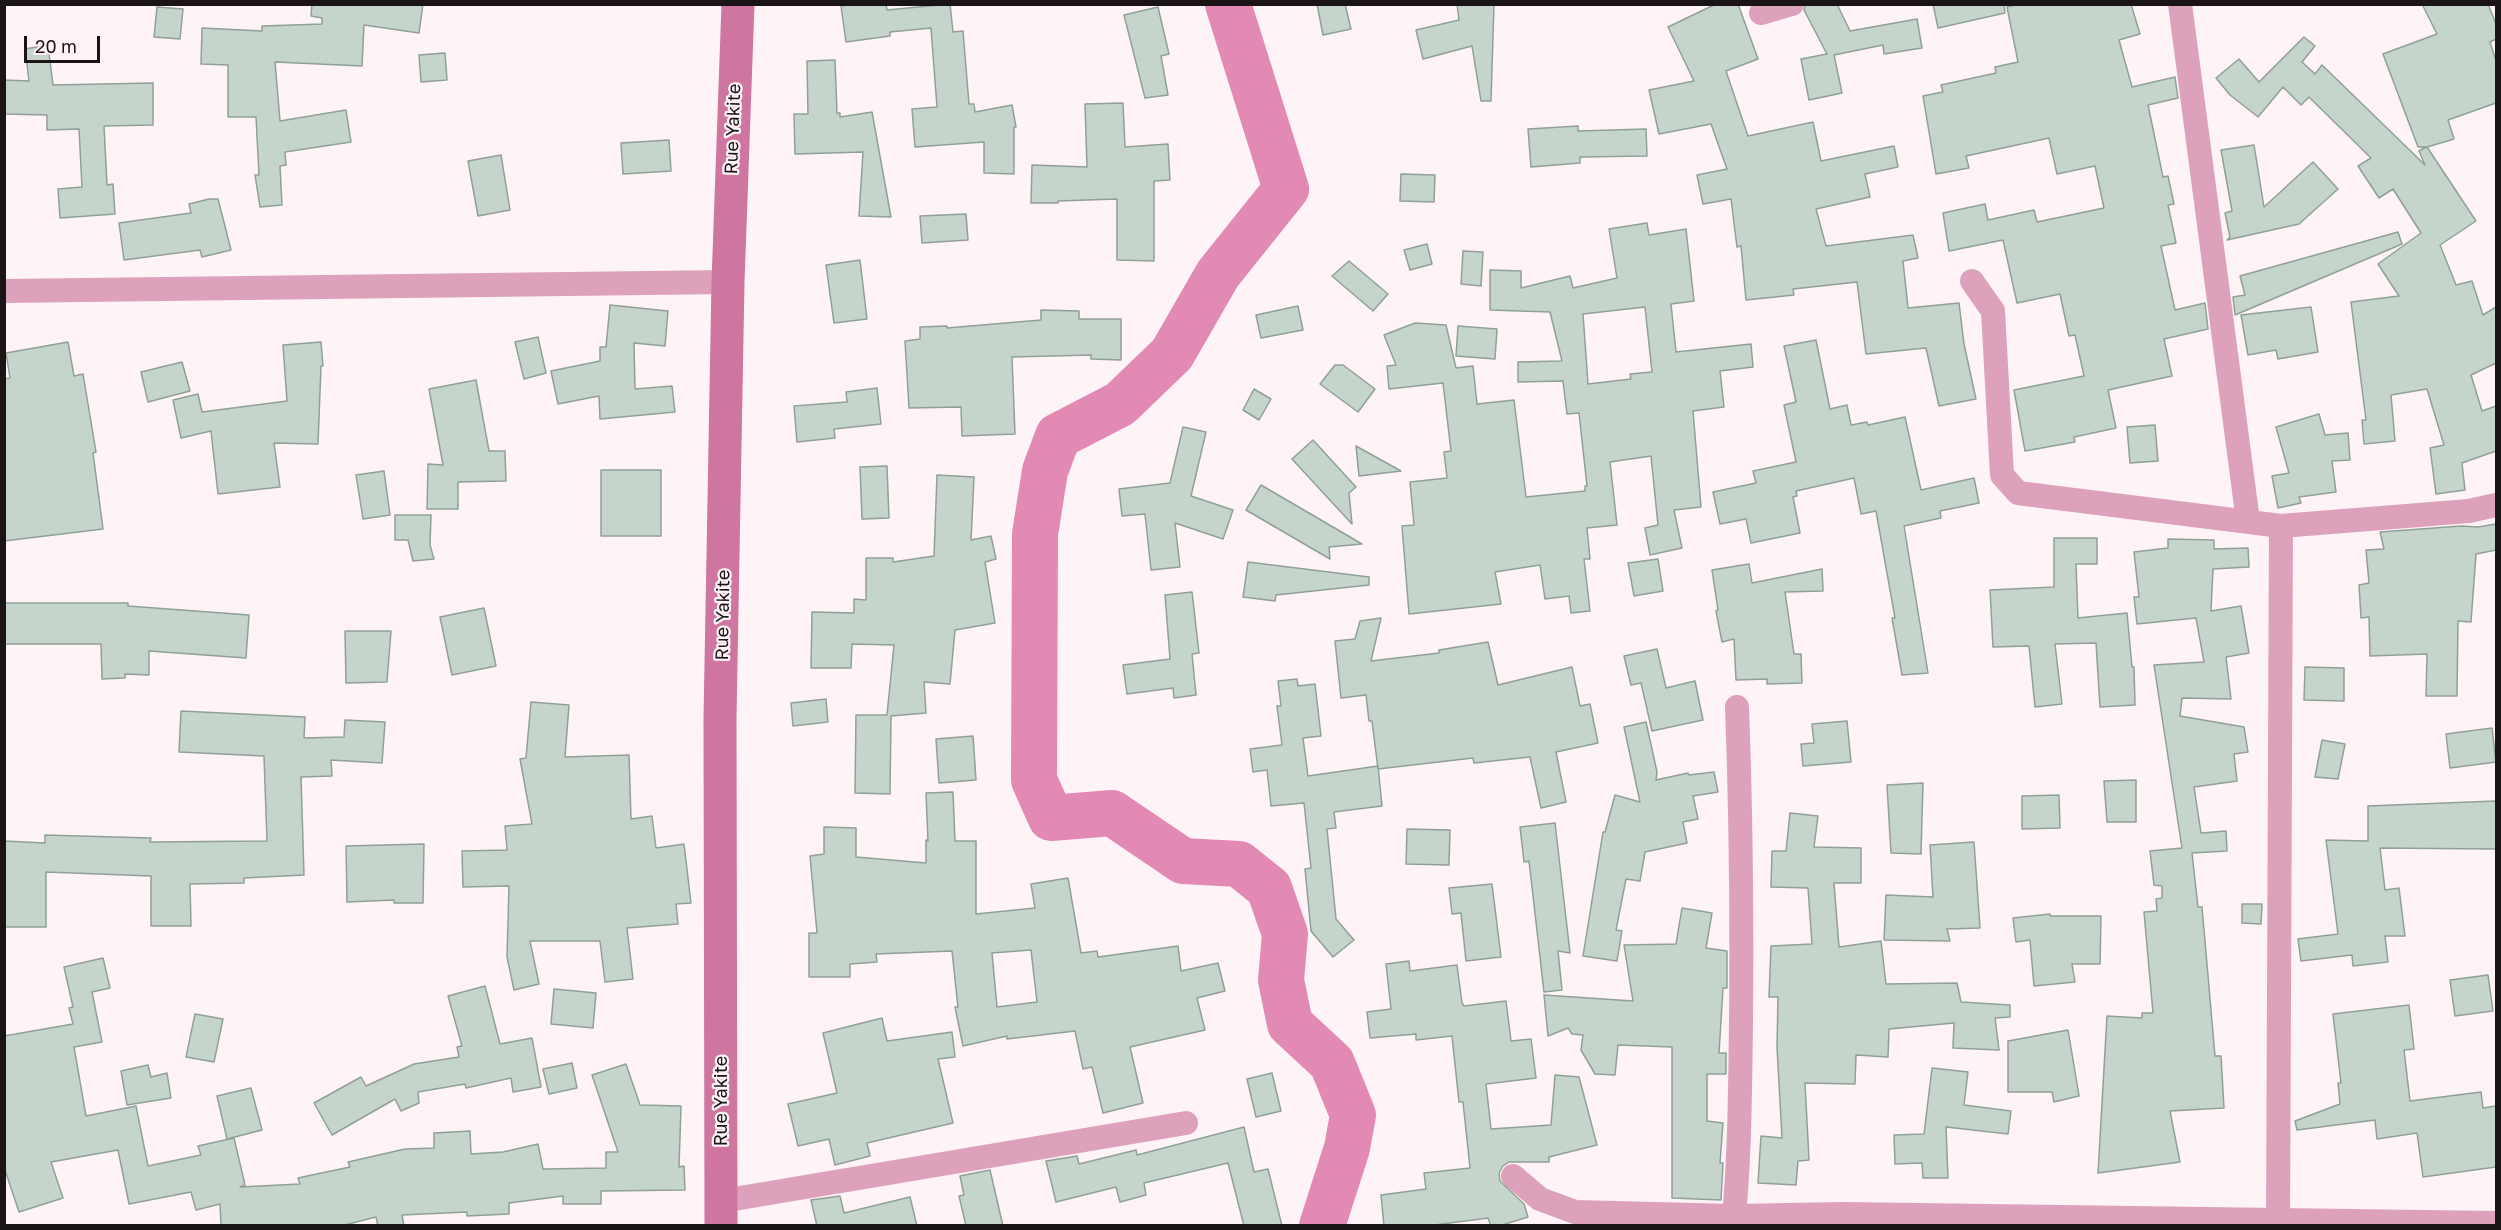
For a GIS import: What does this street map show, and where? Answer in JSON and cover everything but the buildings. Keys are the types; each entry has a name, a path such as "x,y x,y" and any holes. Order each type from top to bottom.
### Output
{"main road":[{"name":"Rue Yakite","path":"722,1213 720,718 728,282 738,4"}],"street":[{"path":"1761,13 1792,4"},
{"path":"2180,4 2248,521"},
{"path":"1972,281 1993,311 2002,475 2018,493 2281,526 2469,511 2496,505"},
{"path":"4,291 728,282"},
{"path":"2278,1223 2281,526"},
{"path":"1734,1221 1740,1098 1742,833 1737,707"},
{"path":"722,1213 1186,1124"},
{"path":"1513,1176 1540,1199 1575,1212 1734,1221 1843,1214 2004,1221 2496,1223"}],"waterway":[{"path":"1228,4 1286,189 1218,274 1172,354 1120,404 1058,436 1045,471 1035,534 1034,780 1051,818 1112,813 1183,861 1239,864 1269,888 1285,934 1281,980 1290,1024 1332,1063 1353,1115 1347,1148 1322,1226"}]}
